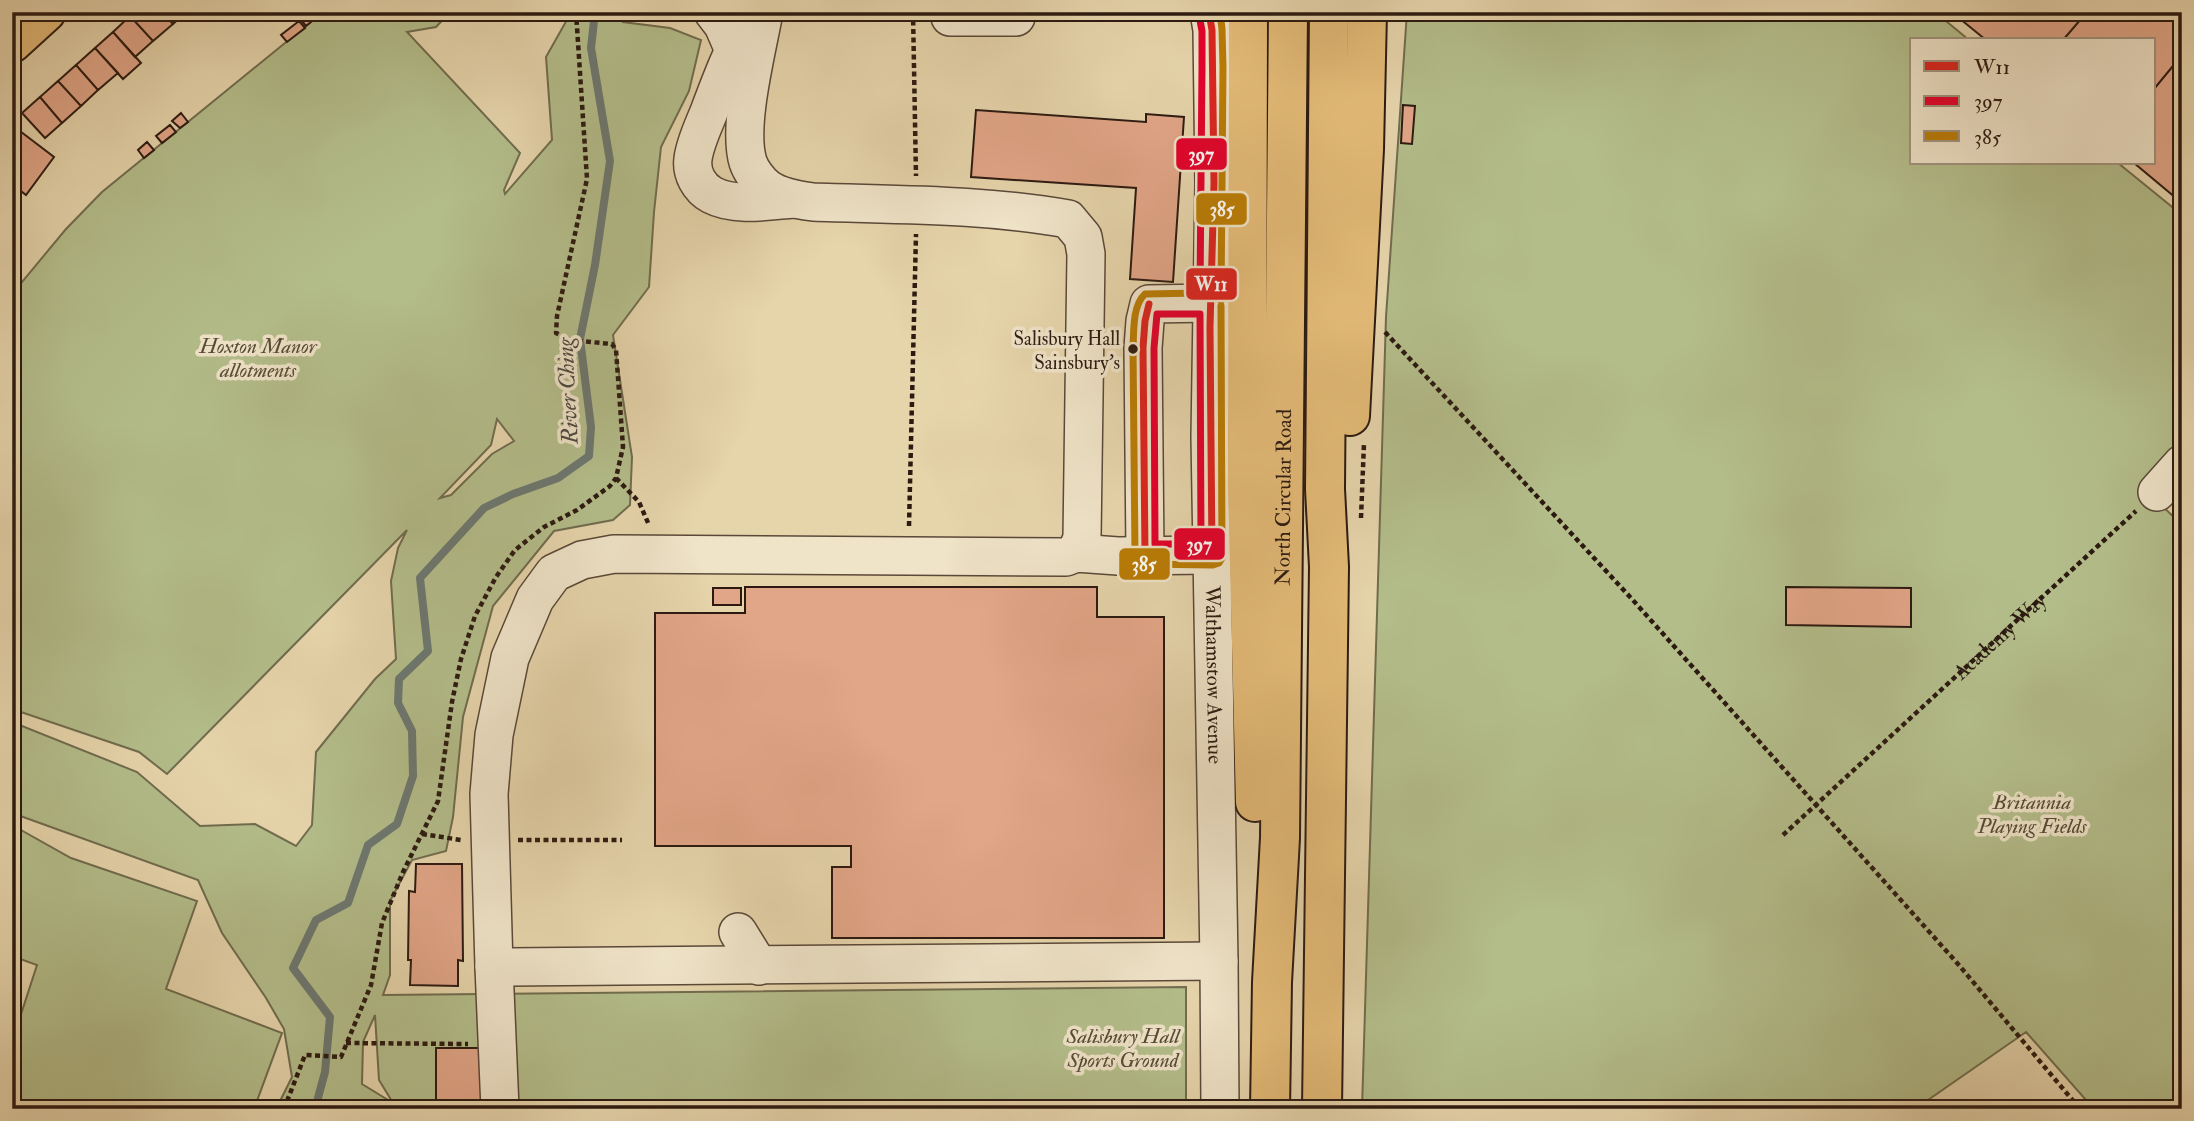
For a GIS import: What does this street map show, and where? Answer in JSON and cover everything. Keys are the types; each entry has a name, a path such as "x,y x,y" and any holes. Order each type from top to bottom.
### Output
{"main road":[{"path":"12,43 46,12"},
{"path":"1248,12 1247,487 1257,891 1272,982 1270,1109"},
{"name":"North Circular Road","path":"1272,982 1280,838 1288,12"},
{"name":"North Circular Road","path":"1329,12 1325,489 1329,567"},
{"path":"1322,1109 1329,567 1346,494 1359,273 1367,12"}],"street":[{"path":"712,12 723,25 733,48"},
{"path":"755,12 733,48 693,160 696,177 704,189 714,196 756,201 794,199 1027,212 1068,219 1083,237 1086,254 1082,538 1076,553"},
{"path":"764,12 747,104 747,157 754,173 768,189 794,199"},
{"path":"950,17 1016,17"},
{"name":"Walthamstow Avenue","path":"1207,17 1214,183 1210,437 1220,1109"},
{"path":"1145,554 1143,348 1149,304 1211,303"},
{"path":"2157,492 2182,464"},
{"path":"500,1109 489,794 494,735 510,658 535,599 554,573 582,559 614,554 952,557 1066,556 1076,553 1118,556 1212,555"},
{"path":"738,932 759,966"},
{"path":"494,967 1219,961"}],"path":[{"path":"576,12 587,179 557,316 556,333 569,340 603,344"},
{"path":"909,527 917,205 913,12"},
{"path":"1379,327 1631,598 1958,964 2080,1109"},
{"path":"617,478 639,502 649,522 649,531"},
{"name":"Academy Way","path":"1783,835 2157,492"},
{"path":"284,1109 305,1055 341,1057 346,1043 497,1044"}],"green space":[{"path":"323,12 450,12 436,27 407,32 520,153 504,190 505,194 552,140 546,57 568,18 566,12 622,12 623,22 670,28 701,40 689,91 661,147 649,287 613,335 632,457 630,505 613,520 554,531 493,606 463,717 453,817 446,851 412,860 390,901 390,975 383,995 1186,987 1186,1109 276,1109 292,1077 284,1029 222,933 198,880 12,813 12,722 137,772 200,826 255,824 296,846 312,825 316,752 375,679 396,659 391,581 398,548 407,530 167,774 139,752 12,709 12,294 66,229 102,192","holes":["497,419 514,441 492,454 451,495 440,498 491,445","375,1015 379,1080 393,1103 362,1084 363,1042"]},
{"name":"Britannia Playing Fields","path":"1407,12 1935,12 1967,38 1910,38 1910,164 2119,164 2182,215 2182,450 2153,497 2182,525 2182,1109 2078,1109 2086,1100 2026,1032 1915,1109 1362,1109 1386,317"},
{"path":"12,825 71,858 197,901 166,989 282,1033 254,1109 12,1109 12,1042 37,965 12,956"}],"building":[{"path":"135,12 162,12 173,24 153,41 130,16"},
{"path":"162,12 186,12 173,24"},
{"path":"301,12 323,12 306,26 297,15"},
{"path":"2087,12 2065,38 1984,38 1954,14"},
{"path":"2087,12 2182,12 2182,55 2156,87 2156,38 2065,38"},
{"path":"130,16 153,41 135,57 113,32"},
{"path":"299,21 305,28 287,42 281,35"},
{"path":"113,32 141,63 123,79 95,48"},
{"path":"95,48 118,73 98,90 76,65"},
{"path":"2182,55 2182,203 2135,164 2156,164 2156,87"},
{"path":"76,65 98,90 81,106 58,81"},
{"path":"58,81 81,106 62,123 40,97"},
{"path":"40,97 62,123 45,138 22,113"},
{"path":"1403,105 1415,106 1412,144 1401,143"},
{"path":"976,110 1146,122 1146,114 1184,117 1173,282 1130,279 1136,188 971,177"},
{"path":"181,113 188,122 180,128 172,121"},
{"path":"12,125 54,157 26,195 12,184"},
{"path":"170,125 176,132 162,143 156,136"},
{"path":"147,142 154,150 144,158 138,150"},
{"path":"745,587 1097,587 1097,617 1164,617 1164,938 832,938 832,867 851,867 851,846 655,846 655,613 745,613"},
{"path":"1786,587 1911,588 1911,627 1786,625"},
{"path":"713,588 741,588 741,605 713,605"},
{"path":"416,864 462,864 463,961 458,960 458,986 410,985 409,891 415,892"},
{"path":"436,1048 485,1048 485,1109 436,1109"}],"waterway":[{"name":"River Ching","path":"315,1109 325,1072 330,1017 293,968 316,920 348,903 368,845 397,824 413,776 412,731 398,703 399,679 428,651 420,578 484,508 558,478 589,456 591,427 580,339 595,265 610,161 591,48 595,12"}],"transit line":[{"name":"385","path":"1220,12 1223,67 1221,301"},
{"name":"W11","path":"1209,13 1212,30 1214,183 1210,327 1212,555"},
{"name":"397","path":"1199,15 1202,31 1200,293"},
{"name":"385","path":"1200,293 1145,294 1136,312 1133,348 1135,554 1137,561 1142,564 1213,565 1219,563 1222,558 1221,306"},
{"name":"W11","path":"1145,554 1143,348 1149,304"},
{"name":"397","path":"1157,314 1200,314 1201,544 1155,544 1154,348 1157,314"}],"place":[{"name":"Salisbury Hall Sainsbury's","path":"1133,349"}],"park label":[{"name":"Hoxton Manor allotments","path":"258,358"},
{"name":"Salisbury Hall Sports Ground","path":"1123,1048"}]}
